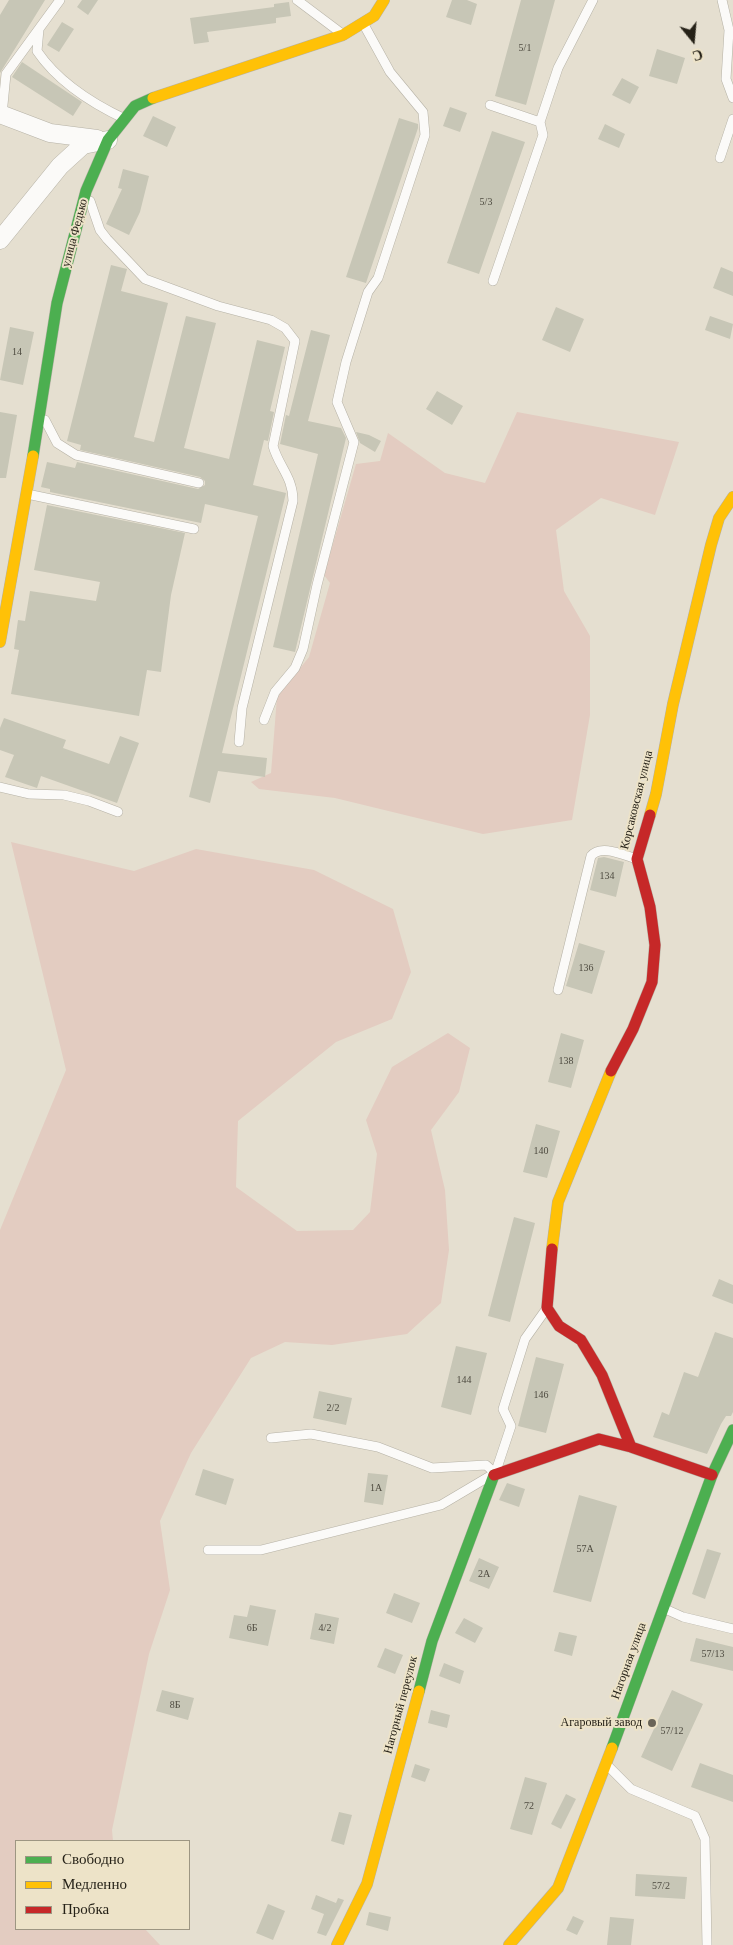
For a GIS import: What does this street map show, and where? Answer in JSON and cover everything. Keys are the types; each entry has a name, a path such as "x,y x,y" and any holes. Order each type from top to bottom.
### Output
{"street":[{"name":"улица Федько","path":"0,642 41,411 57,303 86,192 108,140 135,106 169,92 343,35 374,16 384,0"},
{"path":"1,114 50,133 108,140"},
{"path":"3,232 60,166 82,145 108,140"},
{"name":"Корсаковская улица","path":"547,1308 558,1202 611,1070 633,1029 652,982 655,946 650,907 637,859 656,794 673,704 711,545 719,518 733,497"},
{"path":"547,1308 559,1326 581,1340 598,1368 631,1446"},
{"name":"Нагорная улица","path":"509,1945 558,1888 606,1764 712,1475 733,1430"},
{"path":"495,1473 598,1439 631,1446 712,1475"},
{"name":"Нагорный переулок","path":"337,1945 368,1884 432,1641 495,1473"}],"lane":[{"path":"1,114 6,74 60,0"},
{"path":"297,0 343,35"},
{"path":"493,281 543,135 540,122 558,68 593,0"},
{"path":"722,0 728,30 726,79 733,98"},
{"path":"264,720 275,692 295,668 303,650 317,585 354,442 337,402 346,362 368,292 378,278 425,135 422,112 390,72 363,23"},
{"path":"39,29 37,51 47,66 77,92 101,108 125,119"},
{"path":"490,105 540,122"},
{"path":"720,158 733,119"},
{"path":"86,192 100,230 145,279 218,306 271,320 284,328 295,341 273,446 276,458 293,487 293,501 242,708 239,742"},
{"path":"41,411 57,443 66,450 199,483"},
{"path":"26,494 194,529"},
{"path":"0,786 29,794 64,795 89,801 118,812"},
{"path":"558,990 591,856 595,851 601,849 637,859"},
{"path":"208,1550 261,1550 441,1505 495,1473 511,1426 503,1409 525,1339 547,1308"},
{"path":"271,1438 311,1434 378,1447 432,1468 486,1464 495,1473"},
{"path":"663,1608 683,1617 733,1629"},
{"path":"606,1764 631,1789 696,1816 705,1839 707,1945"}],"shaded area":[{"path":"517,412 679,442 655,515 601,498 556,530 564,591 590,636 590,715 572,820 483,834 335,798 259,789 251,782 271,773 277,697 309,657 330,583 324,575 356,464 380,461 388,433 445,473 485,483"},
{"path":"11,842 134,871 196,849 314,870 393,909 411,972 392,1019 336,1042 238,1121 236,1187 297,1231 353,1230 370,1212 377,1154 366,1120 392,1067 448,1033 470,1048 459,1092 431,1130 445,1190 449,1250 441,1303 407,1334 332,1345 285,1342 251,1358 191,1453 160,1521 170,1590 149,1654 112,1830 113,1840 15,1840 15,1930 146,1930 160,1945 0,1945 0,1230 66,1070"}],"building":[{"path":"9,0 45,0 0,73 0,15"},
{"path":"82,0 98,0 88,15 77,7"},
{"path":"452,0 467,0 477,4 471,25 446,17"},
{"path":"521,0 555,0 526,105 495,96"},
{"path":"289,2 291,16 276,18 276,23 207,32 209,42 194,44 190,18 274,7 274,4"},
{"path":"62,22 74,29 59,52 47,45"},
{"path":"657,49 685,58 677,84 649,76"},
{"path":"22,62 82,102 73,116 12,77"},
{"path":"622,78 639,87 630,104 612,95"},
{"path":"450,107 467,113 460,132 443,126"},
{"path":"153,116 176,127 167,147 143,136"},
{"path":"399,118 418,124 418,128 366,283 346,277"},
{"path":"605,124 625,134 619,148 598,139"},
{"path":"492,131 525,142 479,274 447,263"},
{"path":"123,169 149,176 140,212 129,235 106,224 122,189 118,188"},
{"path":"111,265 127,269 121,291 168,303 134,437 154,442 186,316 216,323 184,448 229,459 257,340 285,347 270,411 274,412 268,441 264,440 253,485 286,493 222,753 267,758 265,777 218,771 210,803 189,797 258,516 205,504 201,523 50,492 50,489 41,487 47,462 75,468 77,462 198,489 205,485 205,481 200,477 80,450 81,445 67,441"},
{"path":"721,267 733,272 733,296 713,288"},
{"path":"556,307 584,319 570,352 542,340"},
{"path":"710,316 733,324 730,339 705,330"},
{"path":"10,327 34,332 23,385 0,380"},
{"path":"311,330 330,335 308,421 341,428 346,438 295,652 273,647 318,454 280,444 286,415 289,416"},
{"path":"437,391 463,406 452,425 426,409"},
{"path":"0,412 17,415 6,478 0,478"},
{"path":"356,432 369,435 381,441 375,452 360,443"},
{"path":"47,505 185,533 171,595 161,672 147,670 139,716 11,694 19,650 14,649 18,620 25,621 30,591 96,601 100,582 34,570"},
{"path":"4,718 66,740 63,748 109,764 120,736 139,743 117,803 41,776 37,788 5,777 14,755 0,750 0,728"},
{"path":"604,857 624,862 616,897 590,890 598,858"},
{"path":"579,943 605,951 592,994 566,986"},
{"path":"561,1033 584,1040 571,1088 548,1082"},
{"path":"536,1124 560,1131 547,1178 523,1172"},
{"path":"514,1217 535,1223 510,1322 488,1316"},
{"path":"719,1279 733,1285 733,1304 712,1296"},
{"path":"715,1332 733,1338 733,1412 731,1416 726,1416 721,1424 707,1454 653,1437 662,1412 669,1415 684,1372 698,1377"},
{"path":"456,1346 487,1353 471,1415 441,1407"},
{"path":"536,1357 564,1364 546,1433 518,1426"},
{"path":"319,1391 352,1398 346,1425 313,1418"},
{"path":"203,1469 234,1479 226,1505 195,1495"},
{"path":"368,1473 388,1475 383,1505 364,1502"},
{"path":"507,1483 525,1489 519,1507 499,1500"},
{"path":"579,1495 617,1506 591,1602 553,1592"},
{"path":"707,1549 721,1553 705,1599 692,1594"},
{"path":"479,1558 499,1567 489,1589 469,1581"},
{"path":"394,1593 420,1603 412,1623 386,1613"},
{"path":"250,1605 276,1610 268,1646 229,1638 234,1615 247,1617"},
{"path":"315,1613 339,1618 334,1644 310,1639"},
{"path":"464,1618 483,1628 475,1643 455,1633"},
{"path":"559,1632 577,1636 572,1656 554,1651"},
{"path":"696,1638 733,1647 733,1671 690,1661"},
{"path":"385,1648 403,1655 395,1674 377,1667"},
{"path":"444,1663 464,1671 460,1684 439,1676"},
{"path":"162,1690 194,1698 188,1720 156,1711"},
{"path":"672,1690 703,1704 672,1771 641,1757"},
{"path":"431,1710 450,1715 447,1728 428,1723"},
{"path":"700,1763 733,1775 733,1802 691,1787"},
{"path":"415,1764 430,1769 425,1782 411,1777"},
{"path":"525,1777 547,1783 532,1835 510,1829"},
{"path":"566,1794 576,1799 561,1829 551,1824"},
{"path":"339,1812 352,1815 344,1845 331,1841"},
{"path":"636,1874 687,1877 685,1899 635,1896"},
{"path":"316,1895 336,1903 338,1898 344,1900 326,1936 317,1933 324,1914 311,1909"},
{"path":"268,1904 285,1911 273,1940 256,1933"},
{"path":"369,1912 391,1917 388,1931 366,1925"},
{"path":"573,1916 584,1921 577,1935 566,1930"},
{"path":"610,1917 634,1919 631,1945 607,1945"}],"traffic: fast":[{"path":"33,456 57,303 86,191 108,140 135,106 153,98"},
{"path":"612,1748 712,1475 733,1430"},
{"path":"419,1691 432,1641 494,1475"}],"traffic: slow":[{"path":"153,98 343,35 374,16 384,0"},
{"path":"0,642 33,456"},
{"path":"650,815 656,794 673,704 711,545 719,518 733,497"},
{"path":"552,1249 558,1202 611,1071"},
{"path":"337,1945 367,1884 419,1691"},
{"path":"509,1945 558,1888 612,1748"}],"traffic: jam":[{"path":"611,1071 633,1029 652,982 655,945 650,907 637,859 650,815"},
{"path":"552,1249 547,1308 559,1326 581,1340 602,1375 631,1447"},
{"path":"494,1475 599,1439 631,1447 712,1475"}],"place":[{"name":"Агаровый завод","path":"652,1723"}]}
